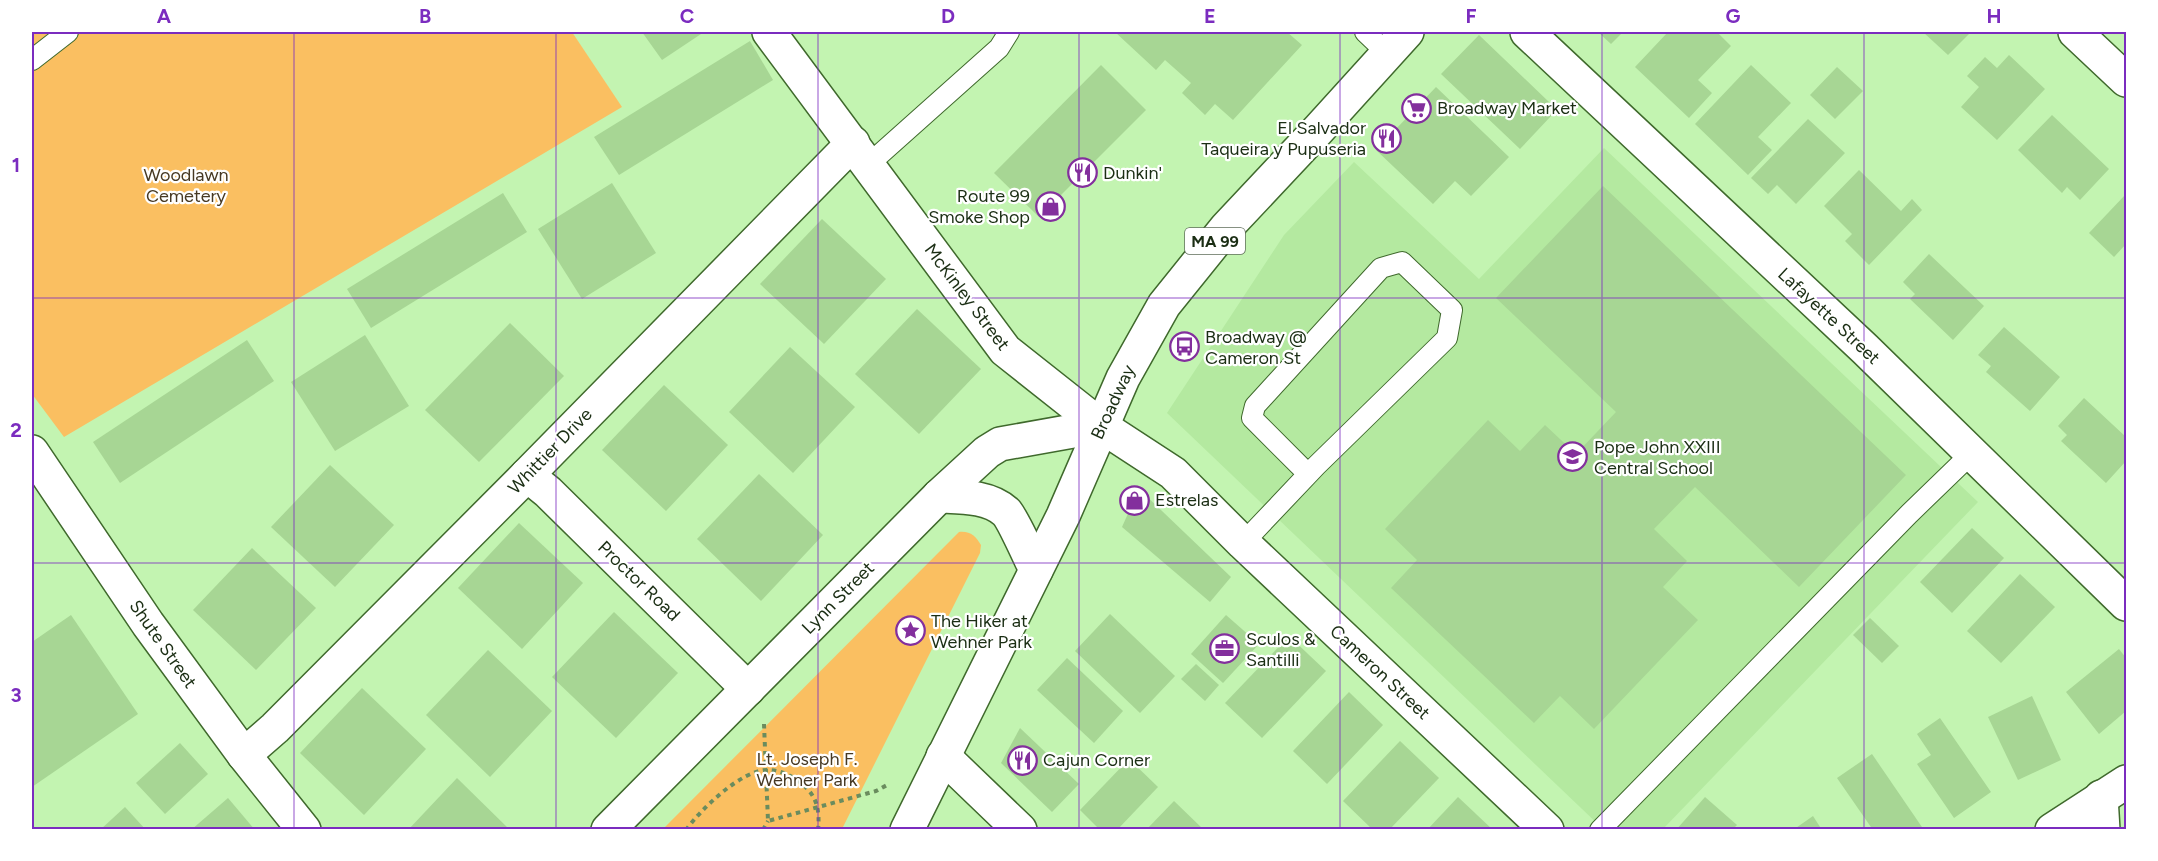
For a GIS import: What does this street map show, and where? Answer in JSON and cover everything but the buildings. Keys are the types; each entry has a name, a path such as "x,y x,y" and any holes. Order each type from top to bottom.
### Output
{"street":[{"name":"McKinley Street","path":"769,32 1005,350 1101,426"},
{"name":"Lafayette Street","path":"1527,32 1865,350 2127,604"},
{"path":"2075,32 2127,81"},
{"name":"Broadway","path":"907,830 1074,493 1130,363 1164,305 1226,228 1319,129 1386,39"},
{"name":"Whittier Drive","path":"244,755 274,728 527,475 861,153"},
{"name":"Lynn Street","path":"608,830 939,496 987,452 1000,444 1101,426"},
{"name":"Cameron Street","path":"1101,426 1173,473 1243,543 1547,830"},
{"name":"Shute Street","path":"32,452 148,624 244,755 303,830"},
{"name":"Proctor Road","path":"527,475 548,492 748,689"},
{"path":"939,496 975,498 1007,512 1036,570"},
{"path":"943,756 1020,830"},
{"path":"2052,830 2114,789"},
{"path":"2103,830 2114,789"}],"lane":[{"path":"32,60 68,32"},
{"path":"861,153 999,48 1009,32"},
{"path":"1243,543 1308,474 1447,338 1452,310 1402,262 1381,268 1254,406 1252,418 1308,474"},
{"path":"1599,830 1971,454"}],"path":[{"path":"748,689 763,711 768,821 763,830"},
{"path":"686,830 696,816 719,794 748,776 766,770 796,778 815,797 818,807 818,830"},
{"path":"768,821 876,791 894,781"}],"shaded area":[{"name":"Pope John XXIII Central School","path":"1604,148 1978,502 1663,829 1603,829 1167,413 1284,235 1354,162 1479,279"}],"green space":[{"name":"Woodlawn Cemetery","path":"32,32 572,32 622,107 64,437 32,394"},
{"name":"Lt. Joseph F. Wehner Park","path":"959,532 967,532 975,537 981,545 980,553 842,829 663,829"}],"place":[{"name":"Broadway Market","path":"1416,108"},
{"name":"El Salvador Taqueira y Pupuseria","path":"1387,138"},
{"name":"Dunkin'","path":"1082,173"},
{"name":"Route 99 Smoke Shop","path":"1051,206"},
{"name":"Broadway @ Cameron St","path":"1184,347"},
{"name":"Pope John XXIII Central School","path":"1573,457"},
{"name":"Estrelas","path":"1134,500"},
{"name":"The Hiker at Wehner Park","path":"910,631"},
{"name":"Sculos & Santilli","path":"1225,649"},
{"name":"Cajun Corner","path":"1022,760"}]}
